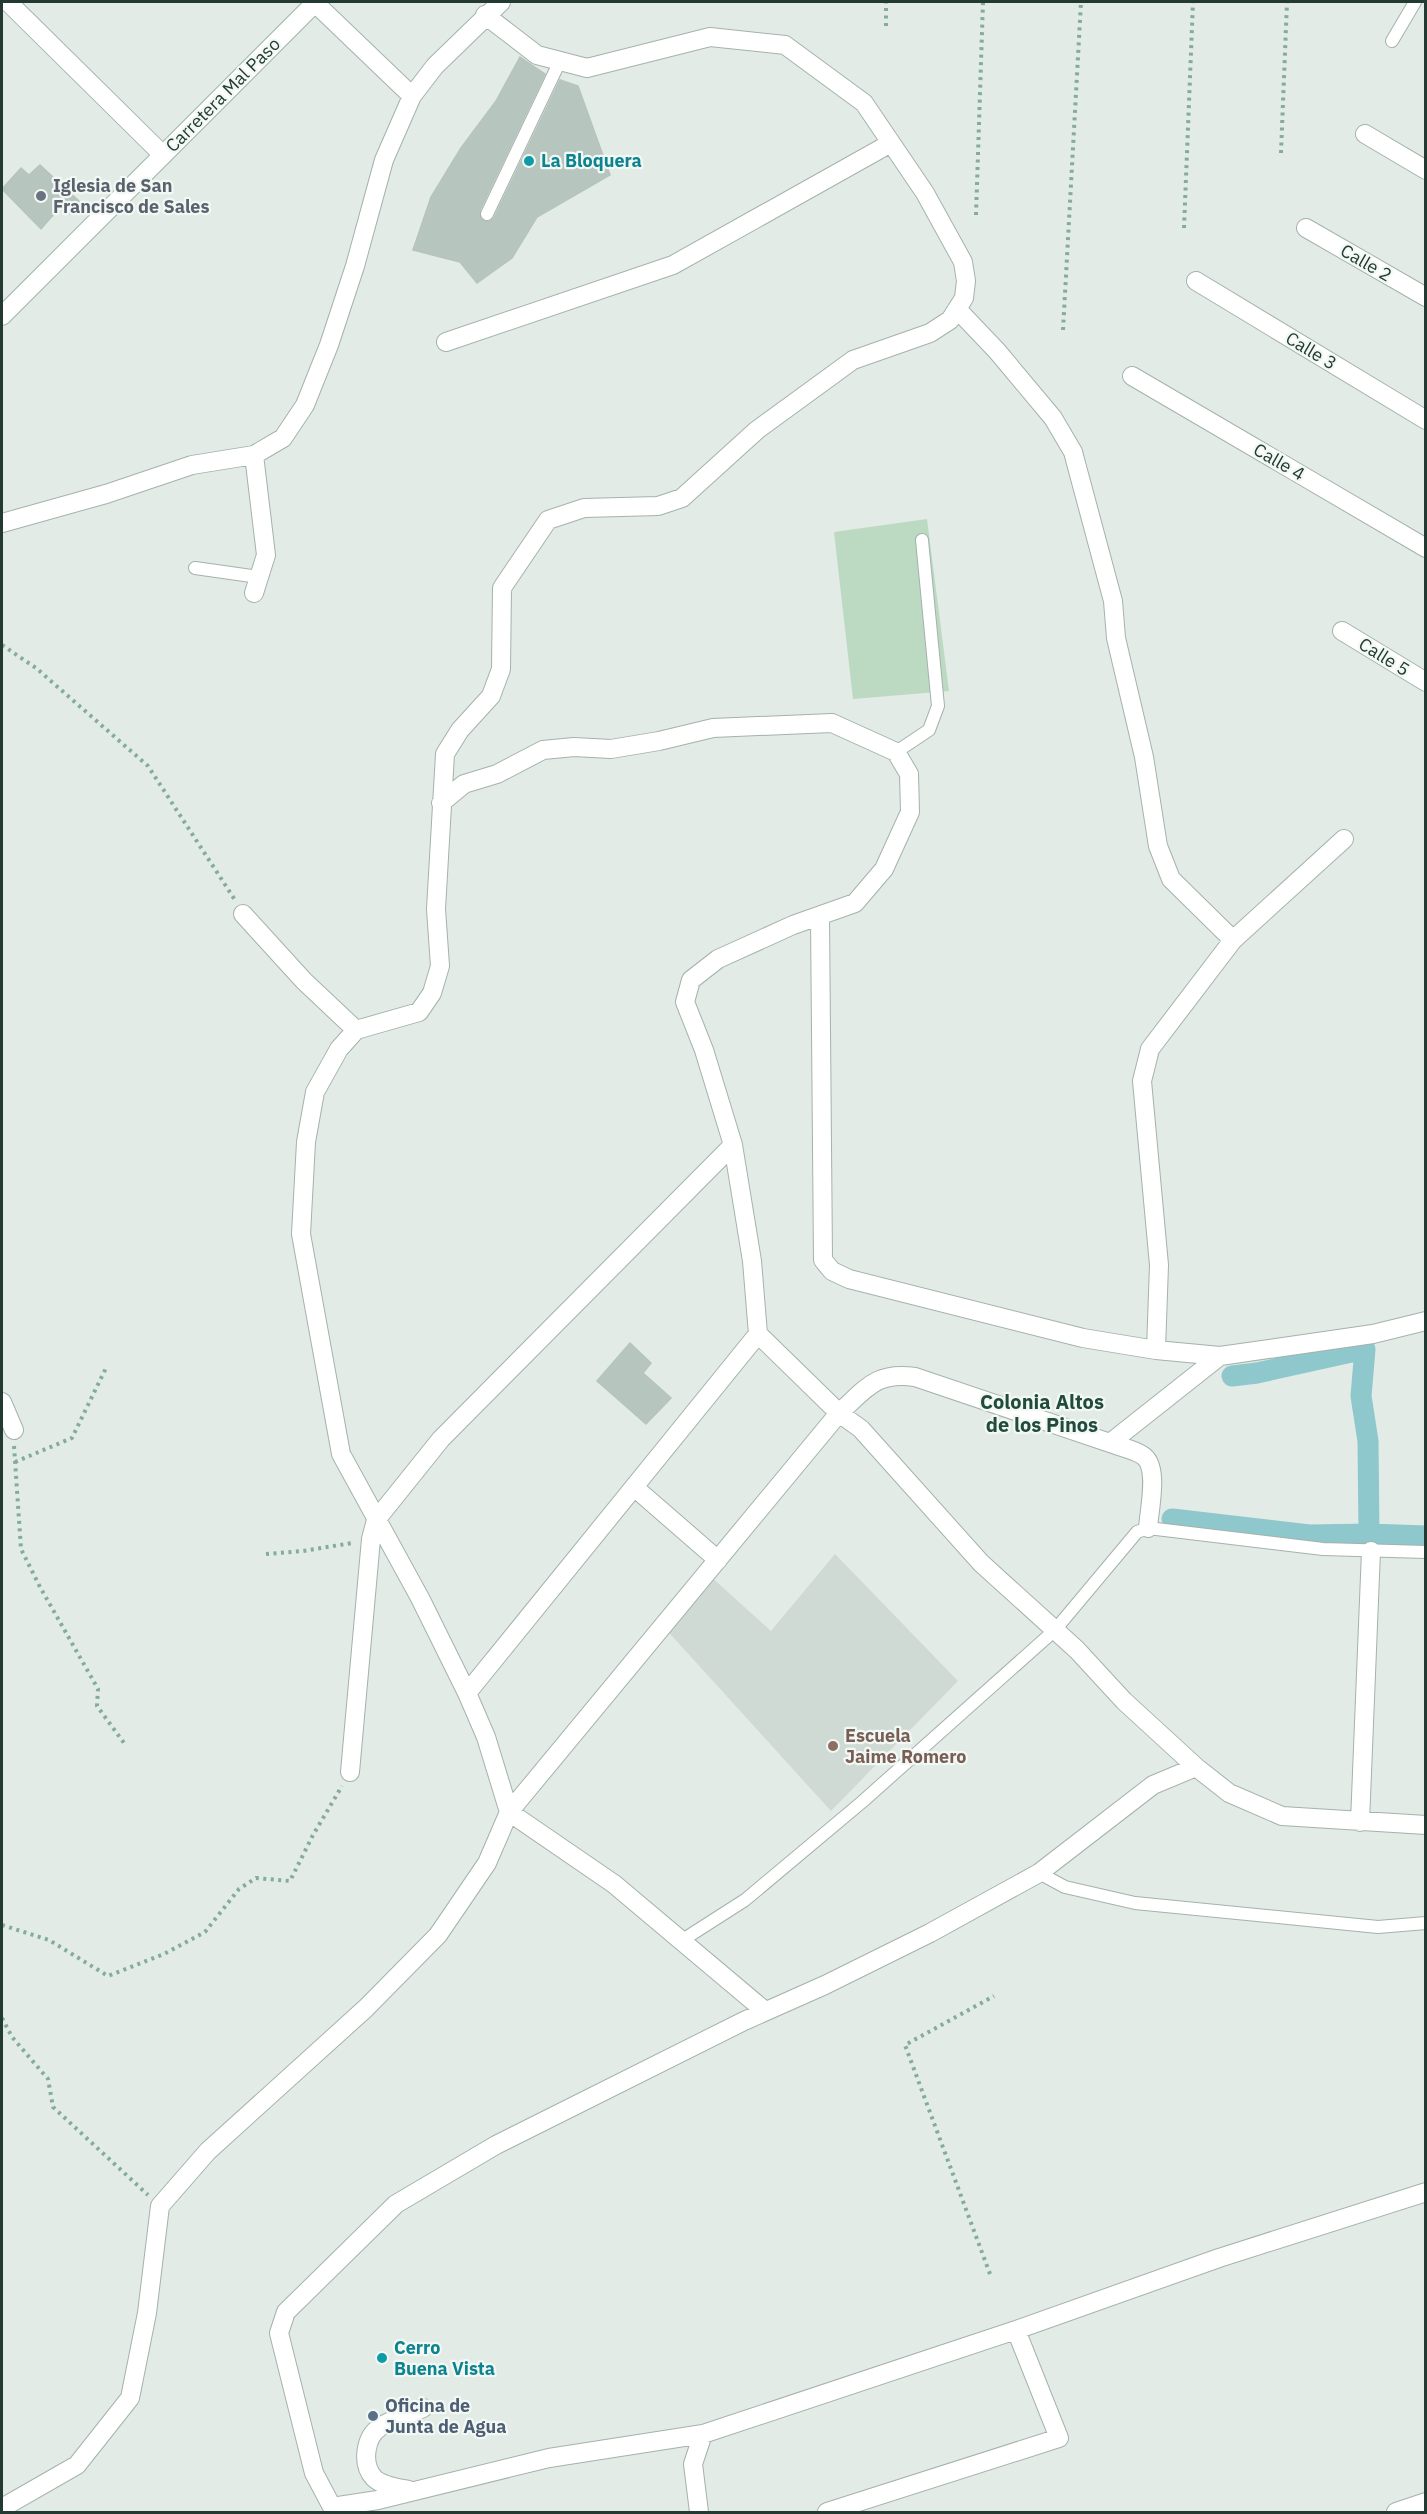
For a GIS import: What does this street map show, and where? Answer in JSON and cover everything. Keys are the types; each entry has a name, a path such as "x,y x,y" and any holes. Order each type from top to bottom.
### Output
{"street":[{"path":"8,2 163,154"},
{"path":"315,2 412,96"},
{"name":"Carretera Mal Paso","path":"5,306 163,154 315,2"},
{"path":"2,523 106,494 192,465 254,455 283,438 305,405 355,266 384,160 412,96 435,66 485,15 501,2"},
{"path":"485,15 537,55 587,68 710,37 785,45 864,103 925,193 963,262 966,281 964,298 950,320 930,333 853,360 757,430 682,498 658,506 584,508 548,520 502,588 501,669 491,696 460,730 445,754 436,909 440,966 432,993 419,1011 356,1030 339,1049 315,1092 306,1142 301,1234 341,1454 420,1598 467,1694 486,1737 509,1812 614,1884 765,2011"},
{"path":"1365,134 1425,170"},
{"path":"446,342 673,265 891,144"},
{"name":"Calle 2","path":"1306,228 1425,297"},
{"name":"Calle 3","path":"1196,281 1425,420"},
{"path":"957,309 997,351 1053,418 1073,452 1113,601 1116,638 1143,757 1158,846 1171,879 1233,940"},
{"name":"Calle 4","path":"1132,376 1425,548"},
{"path":"254,455 266,555 256,585"},
{"name":"Calle 5","path":"1342,631 1425,682"},
{"path":"441,803 464,784 497,774 543,750 574,747 611,749 659,741 713,728 832,723 896,752 909,774 910,812 884,869 855,903 793,925 718,959 691,980 685,1002 704,1050 733,1145 752,1261 758,1334 839,1413 861,1430 981,1563 1055,1630 1124,1701 1196,1767 1229,1793 1282,1816 1425,1825"},
{"path":"1156,1350 1159,1265 1142,1081 1150,1049 1233,940 1344,839"},
{"path":"243,914 304,981 356,1030"},
{"path":"820,916 823,1260 832,1271 849,1279 1083,1338 1156,1350 1220,1356 1373,1334 1425,1321"},
{"path":"350,1772 370,1539 376,1520 441,1439 733,1145"},
{"path":"467,1694 758,1334"},
{"path":"1110,1443 1220,1356"},
{"path":"2,2508 77,2465 130,2398 147,2313 160,2206 208,2151 366,2008 438,1935 487,1863 509,1812 839,1413 871,1384 885,1376 915,1377 1143,1455 1151,1464 1153,1478 1148,1528"},
{"path":"2,1402 14,1430"},
{"path":"634,1487 718,1560"},
{"path":"1360,1822 1371,1551"},
{"path":"1196,1767 1154,1785 1039,1873 930,1934 825,1985 765,2011 496,2145 396,2204 286,2312 279,2334 314,2473 330,2510 549,2458 703,2434 1016,2330 1219,2258 1425,2192"},
{"path":"828,2512 1059,2438 1016,2330"},
{"path":"413,2491 383,2483 374,2478 367,2462 367,2445 379,2427 423,2408"},
{"path":"699,2512 693,2464 703,2434"},
{"path":"1396,2512 1425,2502"}],"lane":[{"path":"1392,42 1415,2"},
{"path":"487,214 560,61"},
{"path":"896,752 929,730 938,706 922,540"},
{"path":"195,568 256,585"},
{"path":"681,1941 745,1900 862,1802 1055,1630 1137,1532 1148,1528 1323,1549 1425,1552"},
{"path":"1039,1873 1065,1887 1135,1903 1378,1927 1425,1923"}],"path":[{"path":"886,2 886,26"},
{"path":"976,215 983,2"},
{"path":"1063,330 1081,2"},
{"path":"1184,228 1193,2"},
{"path":"1281,153 1287,2"},
{"path":"2,645 36,668 148,766 243,914"},
{"path":"15,1462 72,1438 106,1368"},
{"path":"14,1430 21,1549 98,1689 96,1706 124,1743"},
{"path":"266,1554 303,1551 370,1539"},
{"path":"2,1925 49,1940 108,1976 164,1954 205,1932 239,1889 255,1878 290,1881 313,1835 350,1772"},
{"path":"990,2274 905,2045 994,1996"},
{"path":"2,2018 12,2037 48,2079 53,2107 160,2206"}],"shaded area":[{"name":"Escuela Jaime Romero","path":"835,1554 958,1681 831,1811 662,1625 708,1574 771,1631"}],"green space":[{"path":"927,519 949,691 853,699 834,532"}],"building":[{"name":"La Bloquera","path":"520,57 545,74 480,210 481,219 488,222 494,218 560,80 578,86 610,175 537,217 512,258 477,283 460,262 413,250 431,197 461,148 496,101"},
{"name":"Iglesia de San Francisco de Sales","path":"40,165 81,203 69,214 60,207 41,229 2,189 21,168 29,175"},
{"path":"630,1343 651,1363 643,1373 671,1398 646,1424 597,1381"}],"waterway":[{"path":"1172,1519 1309,1535 1369,1534 1368,1441 1361,1396 1365,1349 1257,1373 1232,1376"},
{"path":"1369,1546 1369,1534 1426,1536"}],"place":[{"name":"La Bloquera","path":"529,161"},
{"name":"Iglesia de San Francisco de Sales","path":"41,196"},
{"name":"Escuela Jaime Romero","path":"833,1746"},
{"name":"Cerro Buena Vista","path":"382,2358"},
{"name":"Oficina de Junta de Agua","path":"373,2416"}],"district":[{"name":"Colonia Altos de los Pinos","path":"1042,1414"}]}
